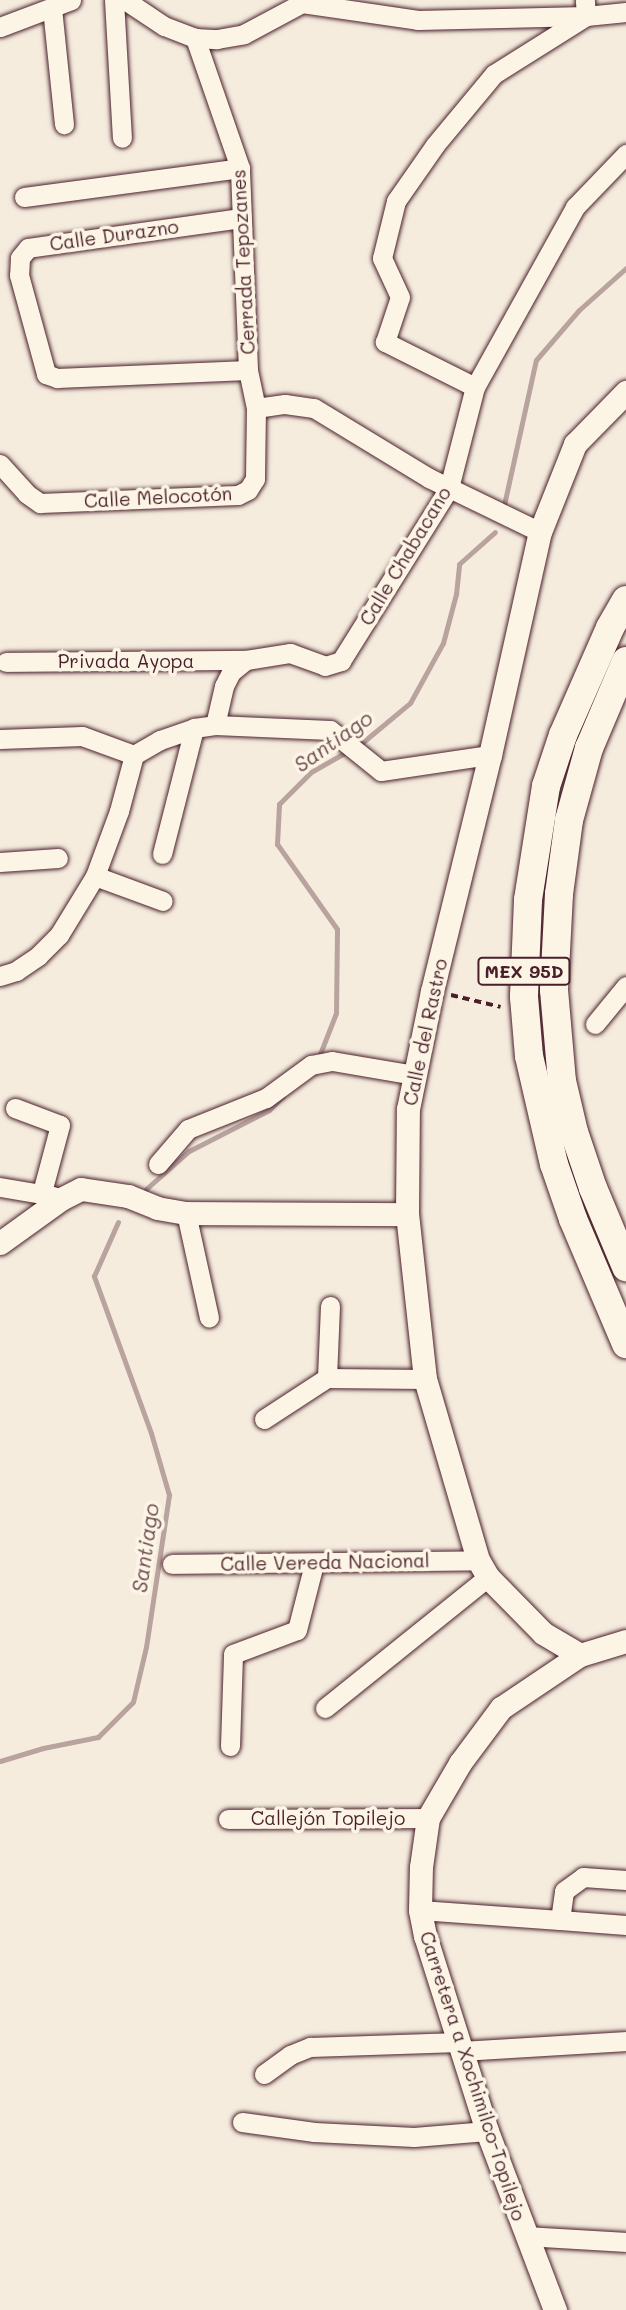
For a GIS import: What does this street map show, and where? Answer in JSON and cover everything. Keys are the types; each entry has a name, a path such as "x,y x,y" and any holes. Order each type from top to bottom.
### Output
{"highway":[{"name":"MEX 95D","path":"626,600 610,628 568,723 547,786 528,900 524,997 529,1056 554,1164 573,1219 626,1344"},
{"name":"MEX 95D","path":"626,661 589,748 569,820 559,894 554,990 562,1081 574,1132 593,1188 626,1267"}],"main road":[{"name":"Calle del Rastro","path":"580,1656 543,1633 483,1568 425,1379 407,1214 408,1109 432,991 490,755 540,532 575,444 626,393"},
{"path":"0,1242 51,1195 81,1189 128,1195 157,1208 186,1213 407,1214"},
{"name":"Carretera a Xochimilco-Topilejo","path":"555,2310 526,2236 460,2046 420,1910 421,1867 428,1818 460,1763 502,1708 580,1656 626,1641"}],"street":[{"path":"0,27 71,0"},
{"path":"114,0 122,138"},
{"path":"125,0 164,26 195,38 217,39 244,34 302,1 418,20 585,8 626,12"},
{"path":"52,8 64,124"},
{"path":"475,387 385,342 400,297 382,258 396,201 435,145 494,74 585,8"},
{"name":"Cerrada Tepozanes","path":"195,38 240,168 248,370 256,408"},
{"name":"Calle Chabacano","path":"246,660 290,653 325,666 341,661 449,488 475,387 575,207 626,154"},
{"path":"23,197 240,168"},
{"name":"Calle Durazno","path":"241,218 28,248 20,258 19,275 46,374 57,378 248,370"},
{"path":"256,408 285,404 314,408 449,488 540,532"},
{"name":"Calle Melocotón","path":"0,464 27,494 40,503 238,495 248,490 255,479 256,408"},
{"path":"215,725 224,686 232,672 246,660"},
{"name":"Privada Ayopa","path":"6,663 246,660"},
{"path":"0,976 16,971 38,956 59,934 95,876 119,811 134,755 160,740 194,728 215,725 330,730 381,771 490,755"},
{"path":"162,854 194,728"},
{"path":"0,739 82,736 134,755"},
{"path":"0,862 58,858"},
{"path":"95,876 163,901"},
{"path":"595,1024 626,986"},
{"path":"158,1164 188,1129 266,1098 311,1065 332,1061 414,1075"},
{"path":"0,1187 51,1195 60,1125 15,1108"},
{"path":"186,1213 209,1318"},
{"path":"327,1378 330,1306"},
{"path":"264,1419 327,1378 425,1379"},
{"path":"230,1746 233,1654 297,1629 314,1563"},
{"name":"Calle Vereda Nacional","path":"172,1564 314,1563 483,1568"},
{"path":"325,1708 483,1568"},
{"name":"Callejón Topilejo","path":"228,1819 428,1818"},
{"path":"560,1920 564,1891 583,1878 626,1880"},
{"path":"420,1910 626,1925"},
{"path":"264,2074 290,2054 310,2047 626,2041"},
{"path":"242,2122 314,2132 414,2137 488,2130"},
{"path":"526,2236 626,2242"}],"path":[{"path":"432,991 505,1007"}],"waterway":[{"name":"Santiago","path":"504,505 536,360 579,310 626,268"},
{"name":"Santiago","path":"357,747 410,703 443,643 456,594 459,564 495,532"},
{"name":"Santiago","path":"318,1059 336,1013 337,929 277,844 279,804 311,772 348,751"},
{"name":"Santiago","path":"146,1189 189,1151 269,1110 283,1096"},
{"name":"Santiago","path":"0,1761 43,1748 98,1737 133,1702 146,1647 169,1495 151,1433 94,1276 118,1222"}]}
